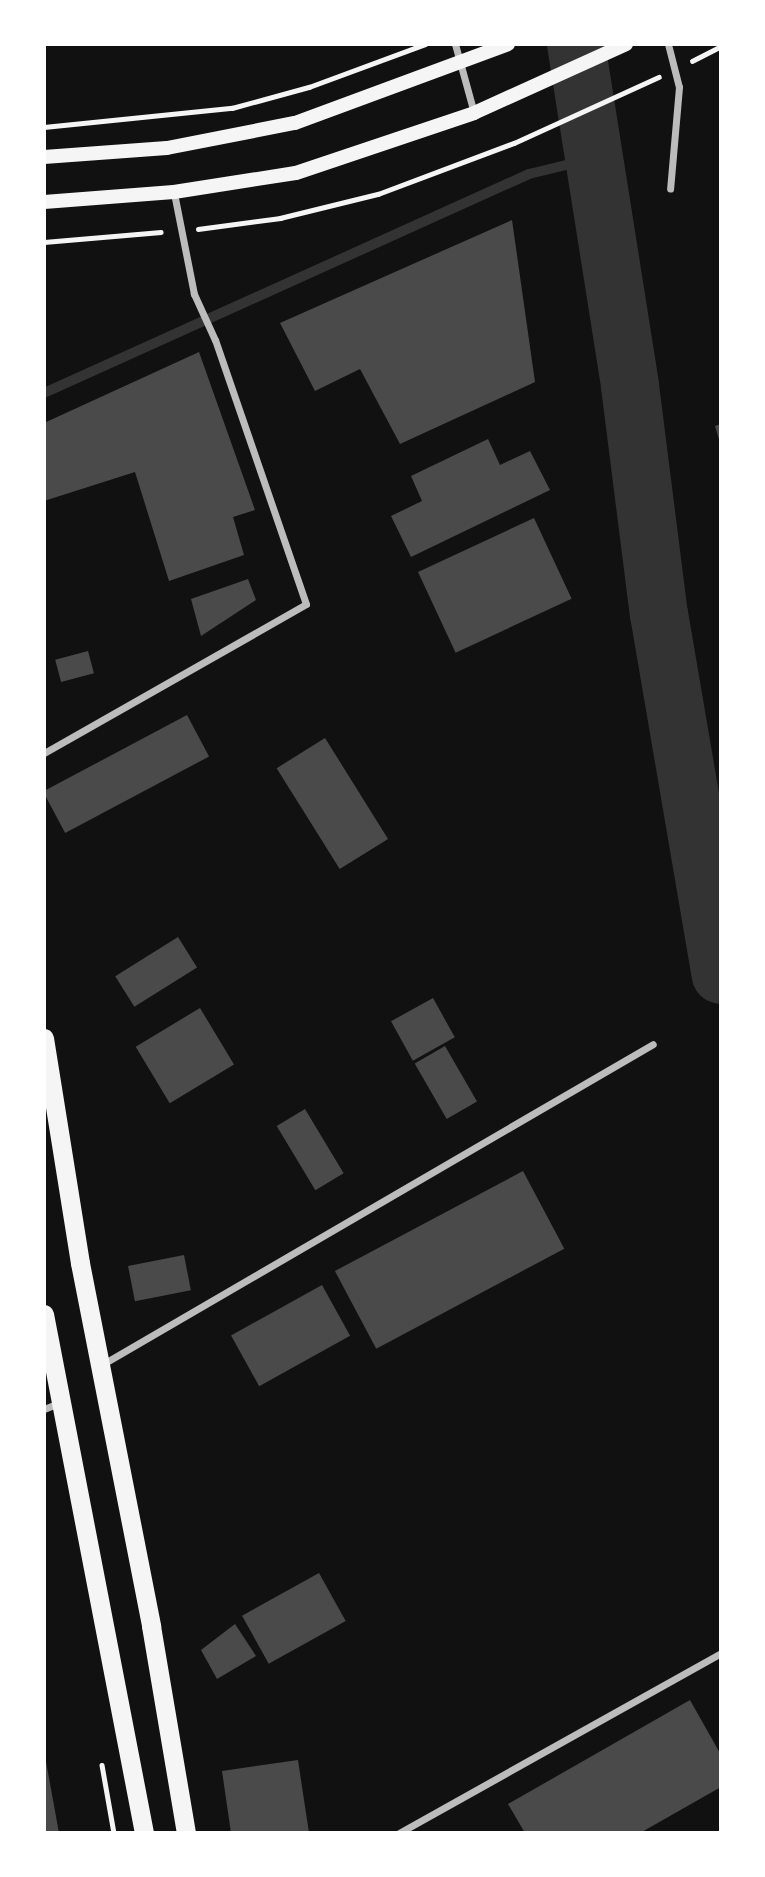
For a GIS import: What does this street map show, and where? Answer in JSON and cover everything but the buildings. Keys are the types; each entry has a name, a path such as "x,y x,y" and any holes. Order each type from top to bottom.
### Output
{"highway":[{"path":"44,1038 100,1366 186,1833"},
{"path":"44,1314 52,1406 144,1833"}],"main road":[{"path":"44,202 174,192 296,173 474,113 626,44"},
{"path":"44,157 167,148 295,123 460,64 502,46"}],"street":[{"path":"455,44 474,113"},
{"path":"668,44 679,87 670,189"},
{"path":"44,753 306,604 215,340 194,294 179,231 174,192"},
{"path":"100,1366 653,1044"},
{"path":"399,1833 721,1653"}],"path":[{"path":"44,127 232,108 309,87 425,44"},
{"path":"44,242 179,231 280,218 378,194 514,143 647,84"}],"waterway":[{"path":"576,44 630,386 659,614 721,975"},
{"path":"44,393 529,174 595,158"}]}
